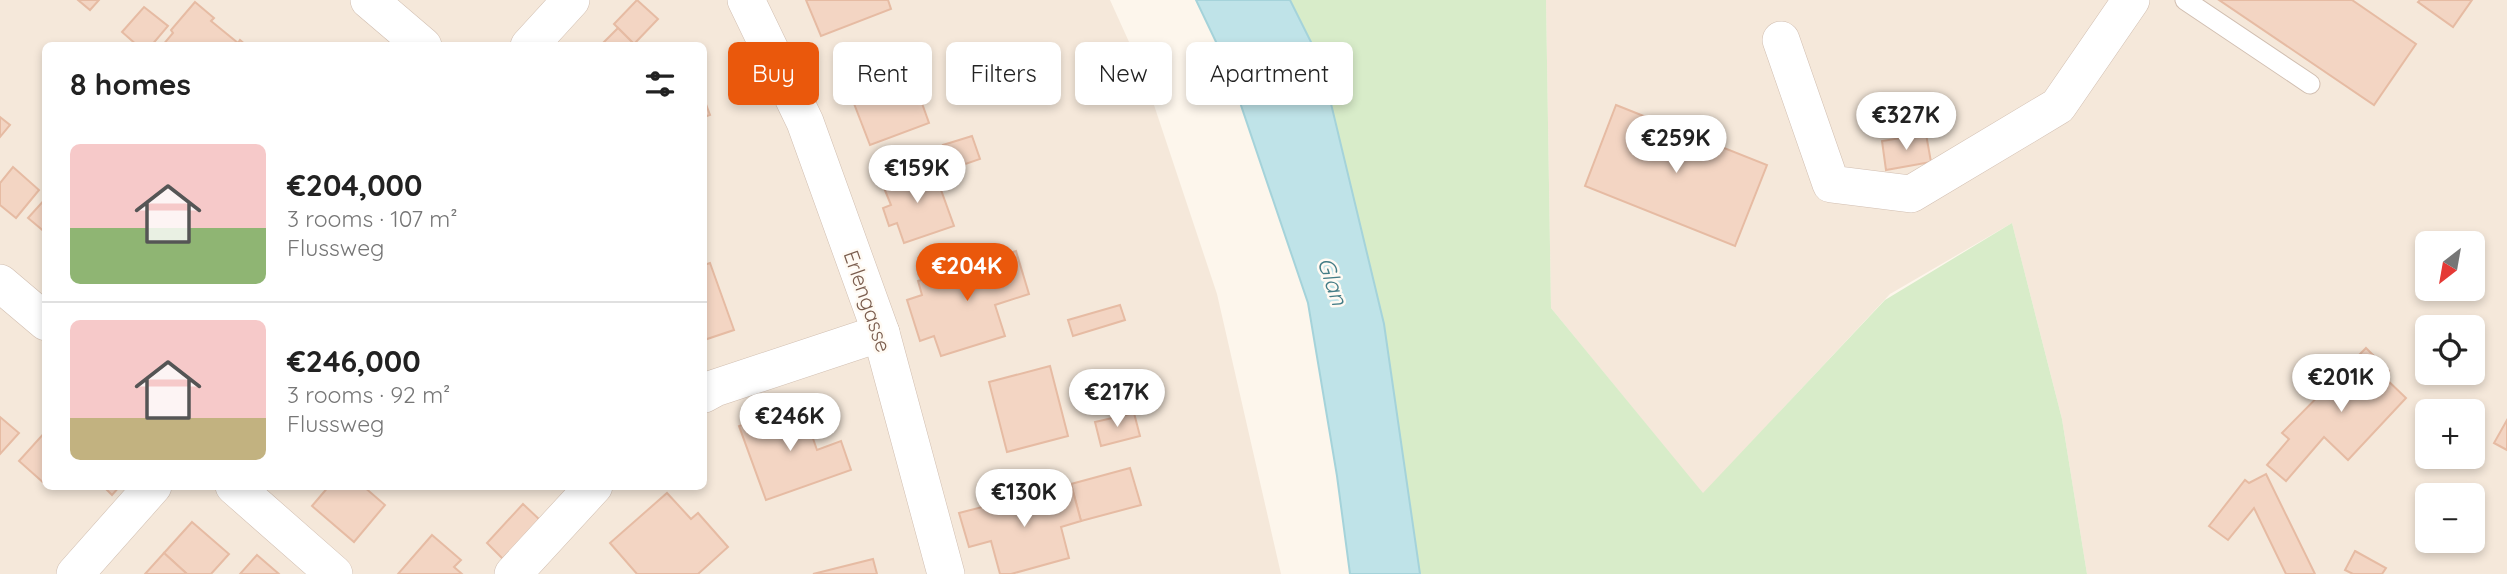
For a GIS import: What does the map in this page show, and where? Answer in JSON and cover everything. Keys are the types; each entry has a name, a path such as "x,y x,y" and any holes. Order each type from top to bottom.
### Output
{"street":[{"path":"369,0 418,42"},
{"path":"533,42 571,0"},
{"name":"Erlengasse","path":"746,0 774,52 805,121 881,333 946,574"},
{"path":"1781,40 1831,184 1911,194 2058,106 2131,0"},
{"path":"0,283 42,320"},
{"path":"707,392 881,333"},
{"path":"75,574 149,490"},
{"path":"239,490 334,574"},
{"path":"513,574 590,490"}],"lane":[{"path":"2185,0 2310,84"}],"shaded area":[{"path":"0,0 1110,0 1129,42 1075,42 1075,105 1154,105 1217,294 1281,574 0,574"},
{"path":"1546,0 2507,0 2507,574 2087,574 2062,419 2012,223 1890,294 1703,494 1551,308"}],"green space":[{"path":"1265,0 1546,0 1551,308 1703,493 1885,300 2012,223 2062,419 2087,574 1399,574 1290,105 1353,105 1353,42 1275,42"}],"water":[{"path":"1196,0 1290,0 1311,42 1216,42"},
{"name":"Glan","path":"1241,105 1331,105 1384,324 1420,574 1350,574 1337,476 1308,303"}],"building":[{"path":"78,0 99,0 90,10"},
{"path":"637,0 658,19 636,42 632,42 614,24"},
{"path":"806,0 888,0 891,9 821,36"},
{"path":"2219,0 2352,0 2416,44 2374,105"},
{"path":"2472,0 2453,27 2418,2"},
{"path":"195,2 214,18 211,21 237,42 165,42 173,33 171,30"},
{"path":"144,7 168,26 154,42 133,42 122,32"},
{"path":"618,28 632,42 604,42"},
{"path":"855,105 923,105 929,123 870,145"},
{"path":"1616,105 1767,165 1735,246 1585,186"},
{"path":"0,117 10,125 0,137"},
{"path":"1926,134 1931,162 1886,170 1882,141"},
{"path":"972,136 980,159 951,169 943,145"},
{"path":"932,165 954,226 904,243 897,223 889,226 883,208 891,205 882,183"},
{"path":"13,167 39,190 16,218 0,205 0,183"},
{"path":"42,202 42,230 28,218"},
{"path":"1016,251 1029,294 995,305 1005,336 941,356 934,336 920,341 907,300 922,295 918,281"},
{"path":"710,263 734,330 707,339 707,264"},
{"path":"1120,305 1125,320 1073,336 1068,320"},
{"path":"2366,348 2389,371 2383,376 2406,398 2348,460 2324,437 2286,481 2267,465 2289,439 2282,433"},
{"path":"1050,366 1068,436 1007,452 989,382"},
{"path":"801,404 817,450 841,441 851,470 766,500 739,426"},
{"path":"1134,413 1140,436 1101,446 1095,422"},
{"path":"0,417 19,433 0,454"},
{"path":"2507,420 2507,450 2494,443"},
{"path":"42,435 42,481 19,461"},
{"path":"1130,468 1141,505 1081,521 1071,484"},
{"path":"2266,474 2315,574 2286,574 2254,508 2228,540 2209,526 2245,480 2249,483"},
{"path":"1071,484 1081,521 1061,527 1069,558 1011,574 1000,574 991,541 969,547 959,513"},
{"path":"326,490 368,490 385,505 354,542 312,506"},
{"path":"667,493 691,519 698,513 728,547 698,574 637,574 610,543"},
{"path":"523,504 540,520 503,559 487,543"},
{"path":"192,522 229,554 211,574 187,574 164,553"},
{"path":"432,535 461,560 454,567 462,574 398,574"},
{"path":"2355,551 2386,568 2382,574 2353,574 2345,570"},
{"path":"164,553 187,574 145,574"},
{"path":"257,555 279,574 240,574"},
{"path":"873,559 877,574 813,574"}]}
